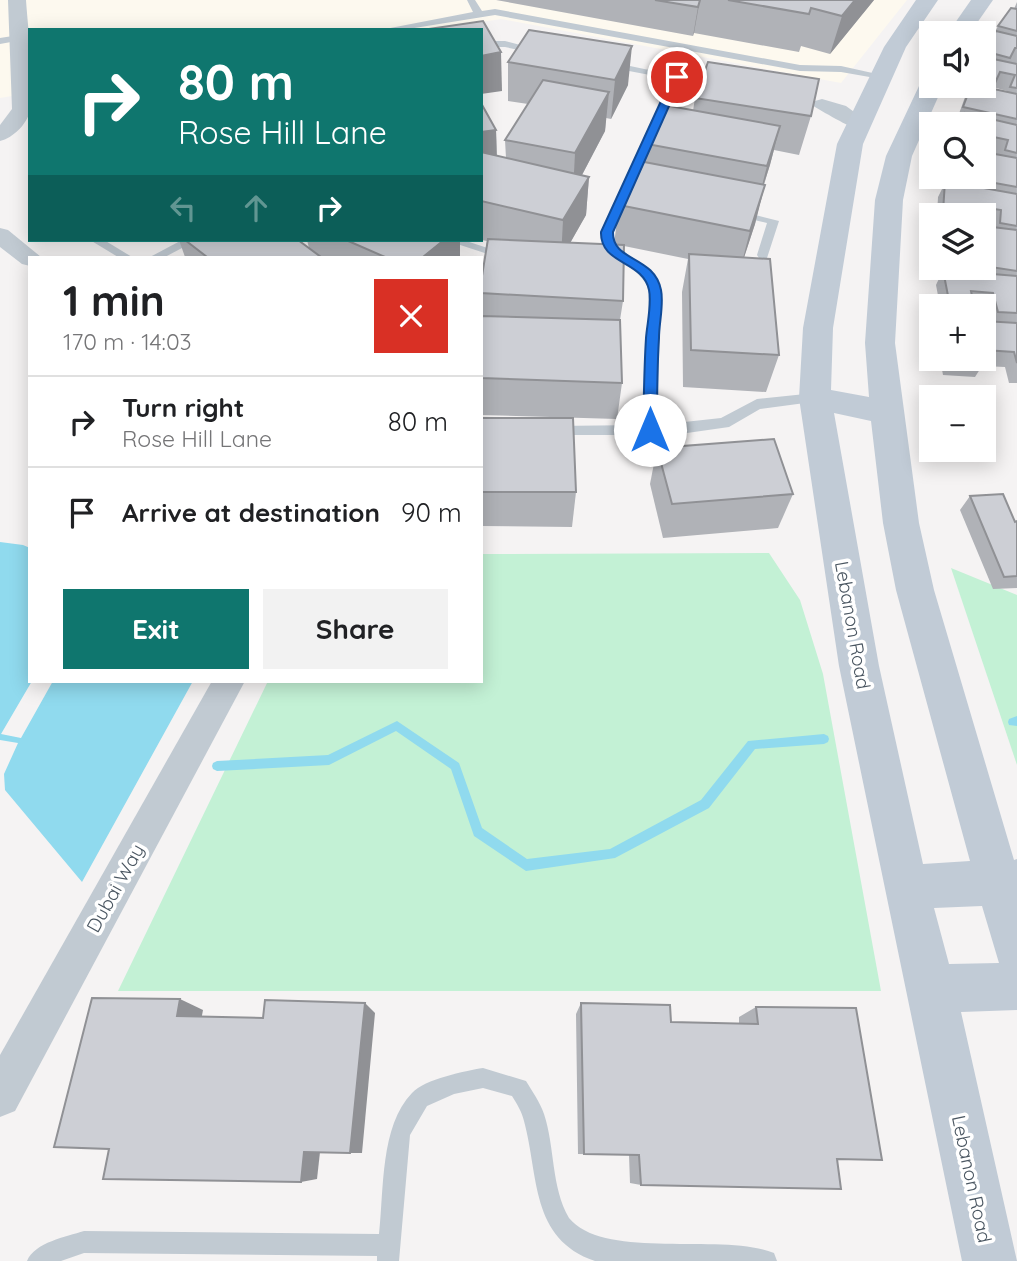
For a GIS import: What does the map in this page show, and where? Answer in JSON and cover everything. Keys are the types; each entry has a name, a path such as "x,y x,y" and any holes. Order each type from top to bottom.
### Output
{"main road":[{"name":"Lebanon Road","path":"927,0 895,47 850,144 818,328 815,398 854,639 989,1261"},
{"path":"967,21 982,0"},
{"path":"881,76 919,84"},
{"path":"926,98 899,156 889,200 880,343 886,412 901,523 915,590 1008,883 1017,949"},
{"path":"815,398 886,412"},
{"path":"906,887 1008,883"},
{"path":"932,989 1017,986"}],"street":[{"path":"0,135 18,118 25,94 9,40 16,0"},
{"path":"0,105 25,94"},
{"path":"816,104 839,110 859,123"},
{"path":"0,235 28,257"},
{"name":"Dubai Way","path":"0,1096 228,683"}],"lane":[{"path":"471,0 479,14"},
{"path":"396,28 495,12 800,68 841,69 881,76"},
{"path":"483,44 505,44 545,52"},
{"path":"598,62 730,88"},
{"path":"650,430 650,371 655,290 646,270 611,251 607,232 677,77"},
{"path":"628,190 641,192"},
{"path":"720,209 774,220 763,255"},
{"path":"100,242 124,256"},
{"path":"158,256 187,242"},
{"path":"458,242 516,259"},
{"path":"614,261 627,259"},
{"path":"533,431 673,430 724,423 757,404 815,398"},
{"path":"38,1261 84,1242 389,1253 400,1132 420,1099 452,1084 483,1078 519,1088 534,1115 547,1187 561,1226 582,1245 613,1256 655,1261 766,1261"}],"shaded area":[{"path":"0,0 907,0 841,83 501,19 444,28 28,28 28,93 0,98"}],"green space":[{"path":"769,553 800,600 823,674 881,991 118,991 267,683 483,683 483,554"},
{"path":"951,568 1017,595 1017,765"}],"water":[{"path":"0,542 28,547 28,683 31,683 1,734 21,738 52,683 192,683 82,882 5,790 4,774 18,743 0,740"}],"building":[{"path":"655,0 700,0 698,7"},
{"path":"728,0 855,0 842,16 811,8 809,14"},
{"path":"1011,8 1017,9 1017,31 998,26"},
{"path":"483,21 501,52 483,56 483,28 436,28"},
{"path":"529,30 632,46 615,80 508,62"},
{"path":"996,31 1017,36 1017,48 1010,58 996,54"},
{"path":"996,60 1017,64 1017,88 1010,87 1015,75 1000,72 996,81"},
{"path":"708,62 819,79 811,116 695,98"},
{"path":"543,80 609,92 575,153 505,140"},
{"path":"996,89 1017,94 1017,119 996,114 996,112 963,107 966,98 996,98"},
{"path":"664,105 780,126 767,166 647,144"},
{"path":"483,107 496,130 483,132"},
{"path":"996,120 1017,125 1017,153 1005,150 1008,140 996,138"},
{"path":"483,152 589,177 563,220 483,201"},
{"path":"996,154 1017,158 1017,187 996,183"},
{"path":"639,161 765,185 750,231 619,205"},
{"path":"944,189 989,189 1017,194 1017,226 1000,223 1001,210 996,209 996,203 944,203"},
{"path":"996,227 1017,230 1017,271 996,268"},
{"path":"488,239 624,245 623,301 483,293 483,270"},
{"path":"188,242 301,242 320,256 206,256"},
{"path":"351,242 442,242 424,256 383,256"},
{"path":"689,254 770,259 779,355 691,350"},
{"path":"996,274 1017,276 1017,313 998,312 996,294 993,293 971,291 972,294 948,294 945,280 996,280"},
{"path":"483,316 620,320 622,383 483,378"},
{"path":"996,322 1017,323 1017,363 1014,352 996,351"},
{"path":"483,418 573,418 576,492 483,492"},
{"path":"774,439 793,494 672,504 657,448"},
{"path":"1003,494 1015,522 1017,521 1017,576 1004,577 970,496"},
{"path":"92,998 180,999 177,1016 263,1018 265,1000 365,1003 350,1153 304,1152 301,1182 103,1179 109,1149 54,1147"},
{"path":"581,1003 670,1005 671,1022 758,1024 756,1007 856,1008 882,1160 837,1159 841,1189 641,1185 639,1155 584,1154"}],"waterway":[{"path":"1013,722 1017,721"},
{"path":"217,766 329,760 397,726 455,766 478,832 526,865 611,854 705,804 752,744 824,739"}],"route":[{"path":"650,430 650,371 655,290 646,270 611,251 607,232 677,77"}]}
